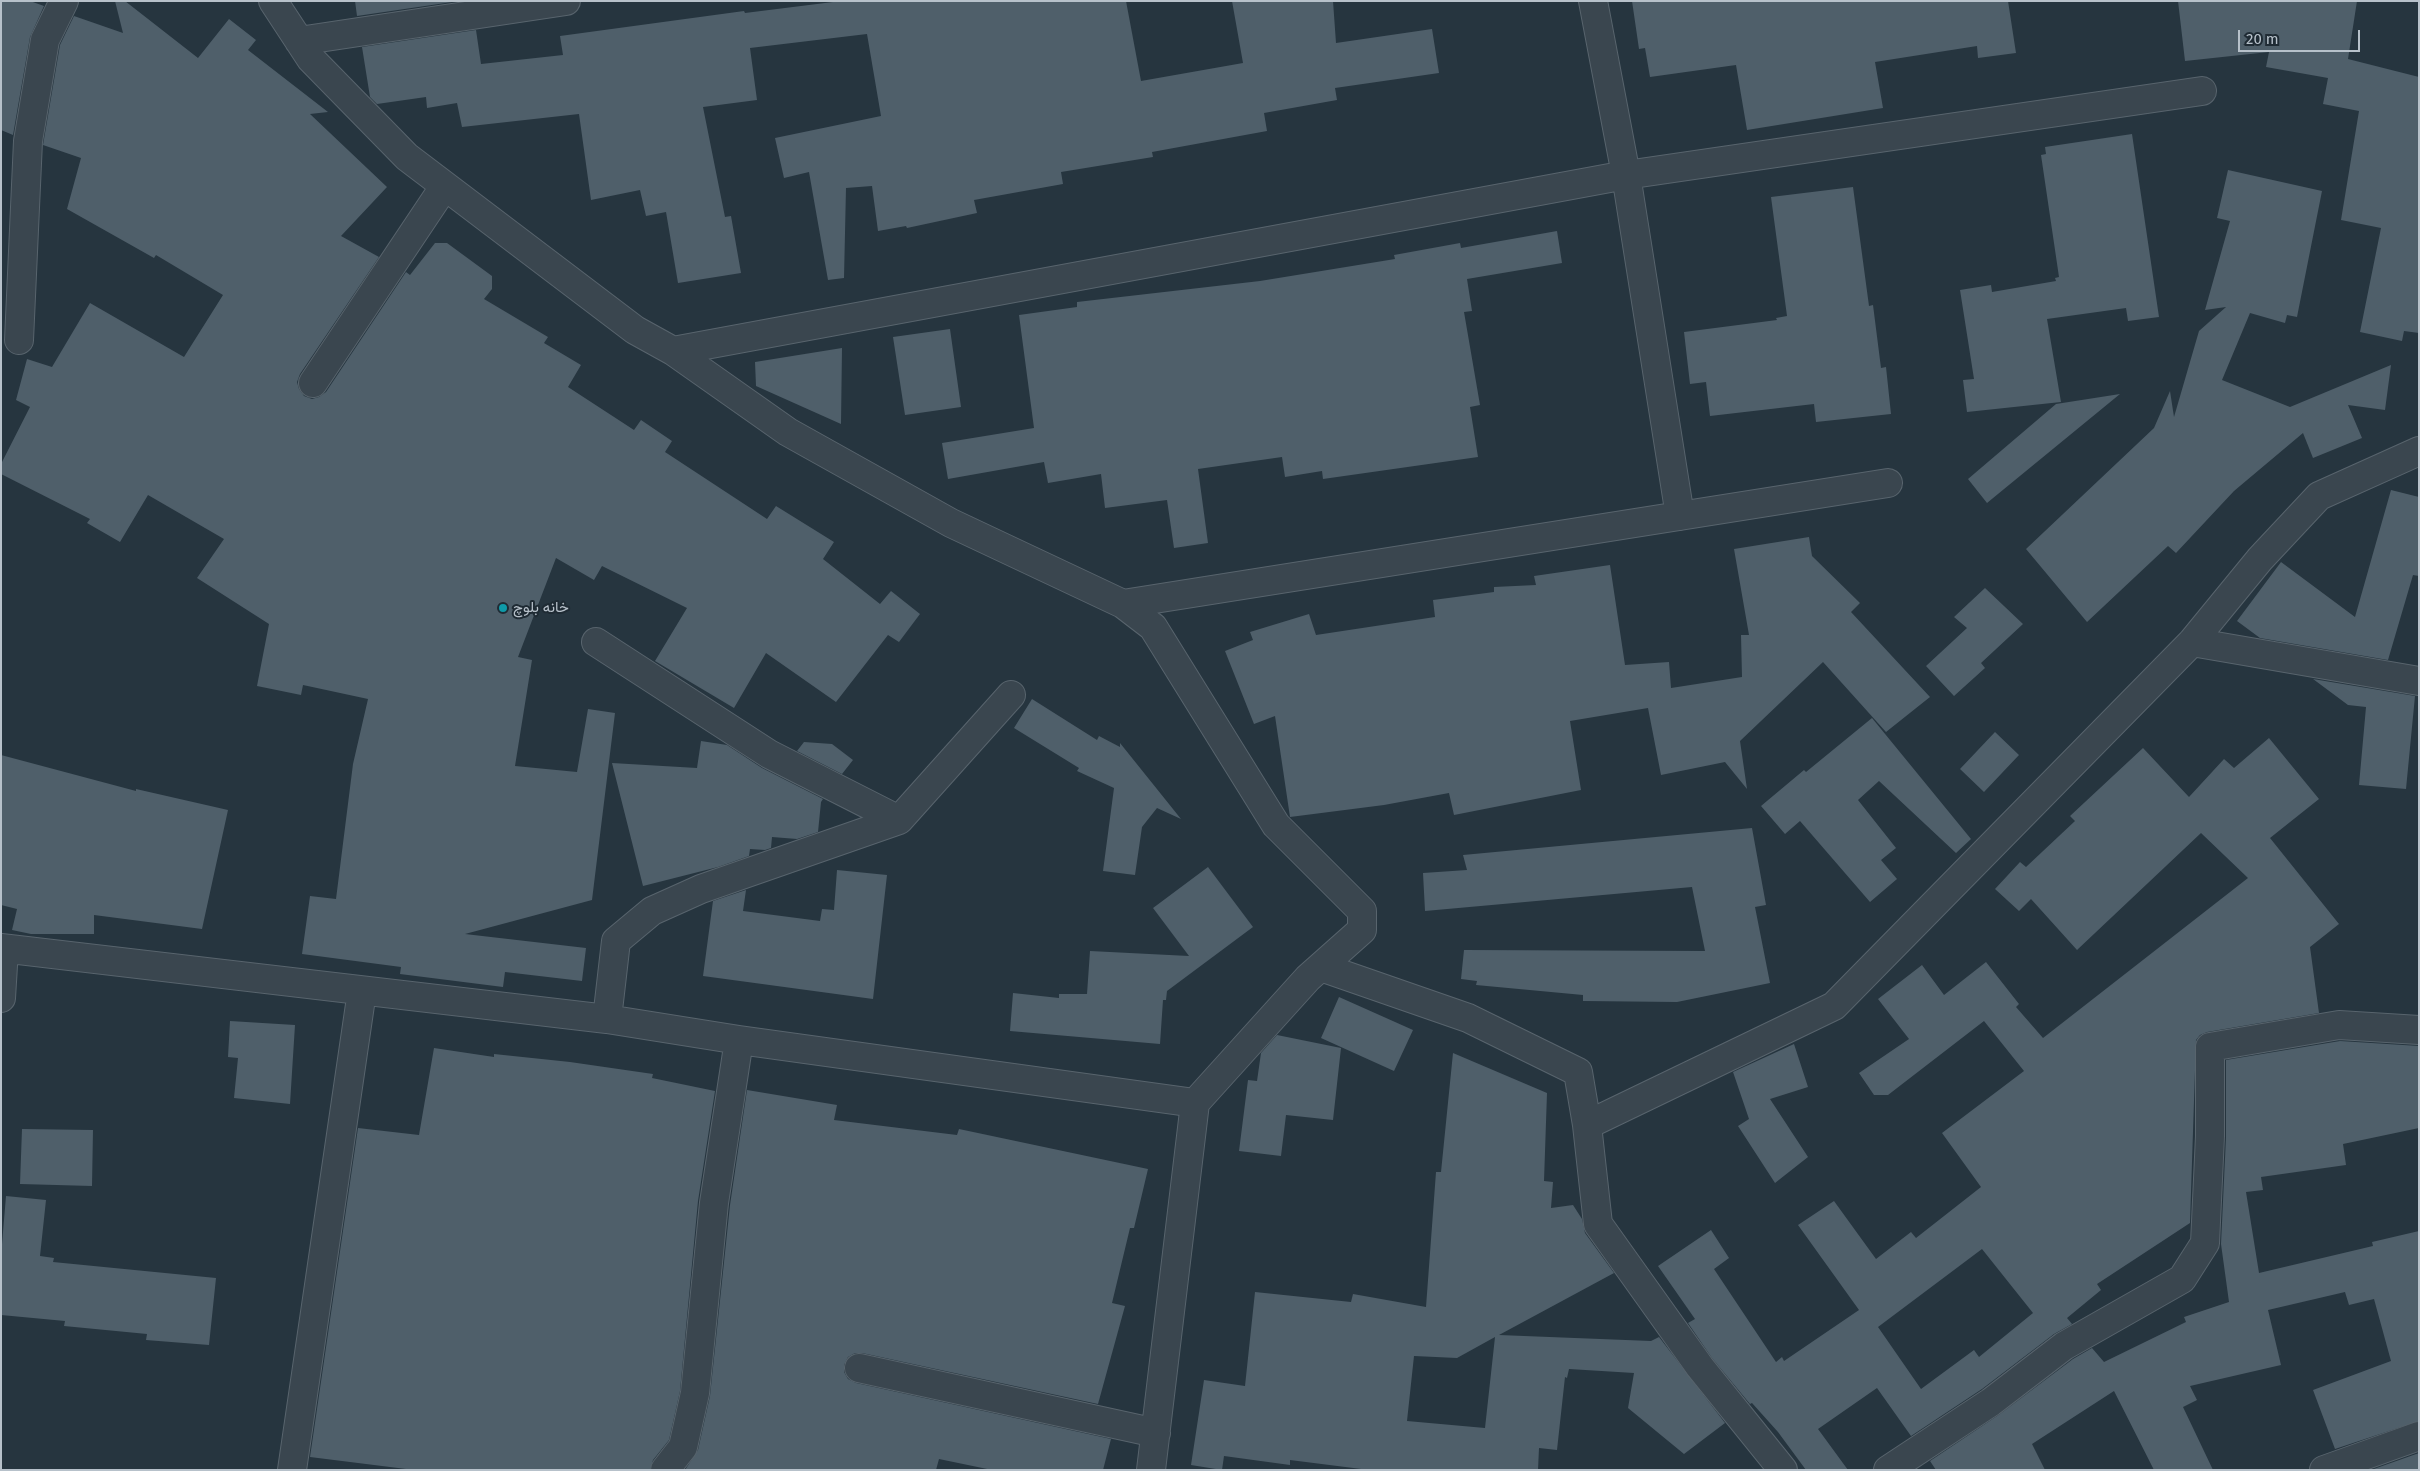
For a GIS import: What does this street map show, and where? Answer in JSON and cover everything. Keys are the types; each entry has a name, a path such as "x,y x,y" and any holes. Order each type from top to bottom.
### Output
{"street":[{"path":"19,340 28,141 45,40 64,1"},
{"path":"273,1 311,59 407,157 444,187 636,330 672,351 788,432 951,523 1123,604 1153,627 1276,825 1362,911 1362,930 1321,967 1195,1103 1151,1470"},
{"path":"299,41 460,9 566,1"},
{"path":"1593,1 1626,175 1680,516"},
{"path":"672,351 1626,175 2202,91"},
{"path":"313,383 444,187"},
{"path":"1587,1125 1834,1006 2192,642 2260,559 2319,496 2419,451"},
{"path":"1123,604 1888,483"},
{"path":"596,642 769,754 898,820"},
{"path":"2192,642 2419,681"},
{"path":"607,1019 616,941 652,911 701,889 898,820 1011,695"},
{"path":"1,998 2,948 607,1019 740,1040 1195,1103"},
{"path":"1321,967 1468,1018 1578,1072 1587,1125 1598,1224 1700,1367 1783,1470"},
{"path":"292,1470 362,991"},
{"path":"1888,1470 1991,1402 2064,1346 2182,1279 2205,1243 2210,1136 2210,1047 2339,1025 2419,1030"},
{"path":"665,1470 683,1447 695,1393 714,1203 740,1040"},
{"path":"859,1368 1156,1433"},
{"path":"2324,1470 2419,1436"}],"building":[{"path":"1,1 30,1 44,6 30,37 13,135 1,130"},
{"path":"115,1 125,1 198,58 229,19 256,40 248,50 328,112 310,114 387,187 341,236 379,257 300,374 297,382 304,396 312,399 326,392 406,272 410,275 435,243 447,243 492,276 492,289 484,299 548,337 544,343 581,365 568,387 634,430 641,420 672,441 665,452 767,519 776,506 834,542 823,559 880,604 891,591 920,614 899,642 888,635 836,702 766,653 734,708 655,661 687,608 602,566 594,580 556,558 518,657 532,660 515,766 577,772 588,709 615,713 592,900 465,934 586,948 582,981 505,972 503,987 400,974 401,967 302,954 310,896 336,899 353,764 368,699 303,685 301,695 257,686 269,624 197,578 224,539 148,495 120,542 87,523 90,519 1,474 1,464 30,407 16,400 27,359 52,367 90,303 184,357 223,295 156,255 154,258 67,209 81,158 43,145 60,45 74,16 123,33"},
{"path":"355,1 459,1 357,16"},
{"path":"841,1 1126,1 1141,81 1243,63 1232,1 1333,1 1336,43 1432,29 1439,73 1335,88 1337,100 1264,113 1267,131 1152,152 1153,157 1061,172 1063,184 974,200 977,213 907,228 906,226 878,231 872,186 846,188 844,278 828,280 809,172 784,178 775,138 881,116 867,34 750,48 757,100 703,107 725,217 731,216 741,273 678,283 666,212 646,216 640,190 591,200 579,114 462,127 457,103 427,108 426,97 377,104 370,97 362,47 476,30 481,64 563,55 560,36 744,11 745,13"},
{"path":"1632,1 2008,1 2016,53 1978,58 1977,46 1875,62 1883,108 1747,130 1736,65 1650,77 1645,48 1639,49"},
{"path":"2178,1 2357,1 2348,59 2419,77 2419,333 2404,331 2402,341 2360,332 2381,228 2341,220 2359,111 2323,104 2328,78 2266,67 2269,52 2185,61"},
{"path":"2132,134 2159,317 2128,321 2126,308 2047,319 2061,402 1967,412 1963,380 1974,379 1960,290 1991,285 1992,292 2056,281 2055,278 2059,277 2041,155 2046,154 2045,147"},
{"path":"2228,170 2322,191 2297,317 2287,315 2285,323 2250,313 2222,380 2290,407 2391,365 2385,410 2348,405 2362,438 2313,458 2303,433 2234,491 2176,553 2168,546 2087,622 2026,549 2154,428 2170,391 2174,417 2199,331 2226,307 2205,310 2230,221 2217,218"},
{"path":"1853,187 1869,306 1873,305 1881,368 1886,367 1891,414 1816,422 1814,404 1710,416 1706,382 1690,384 1684,332 1777,320 1776,318 1787,316 1771,197"},
{"path":"1557,231 1562,263 1467,279 1472,311 1464,312 1480,405 1470,407 1478,457 1323,479 1322,471 1285,477 1282,457 1198,469 1208,543 1174,548 1167,500 1105,508 1101,474 1048,483 1044,462 948,479 942,443 1034,428 1019,315 1077,307 1077,302 1260,281 1395,259 1394,255 1460,243 1461,248"},
{"path":"950,329 961,407 905,415 893,337"},
{"path":"842,348 841,424 756,386 755,362"},
{"path":"2120,394 1987,503 1968,479 2056,404"},
{"path":"2391,490 2419,497 2419,576 2413,575 2388,660 2260,638 2237,621 2281,562 2355,617"},
{"path":"1809,537 1812,556 1860,603 1851,612 1930,697 1886,732 1823,662 1740,741 1747,789 1725,762 1661,775 1648,708 1570,721 1581,790 1454,815 1449,793 1384,805 1290,817 1275,716 1254,724 1225,651 1253,640 1250,632 1309,614 1316,635 1435,617 1433,600 1494,592 1494,587 1536,585 1534,576 1610,565 1625,665 1669,662 1671,688 1742,677 1741,635 1749,635 1734,549"},
{"path":"1985,588 2023,624 1981,663 1985,668 1954,696 1926,666 1967,628 1954,617"},
{"path":"2313,679 2415,696 2406,789 2359,785 2366,707 2348,705"},
{"path":"1032,699 1097,740 1099,736 1120,747 1120,743 1181,819 1157,808 1142,827 1135,875 1103,871 1114,788 1077,771 1079,768 1014,728"},
{"path":"1872,718 1971,839 1956,853 1879,781 1858,800 1896,848 1881,860 1897,879 1870,902 1800,821 1785,834 1761,806"},
{"path":"1995,732 2019,755 1984,792 1960,769"},
{"path":"2269,738 2319,799 2270,838 2339,924 2310,947 2319,1013 2207,1032 2200,1035 2196,1040 2190,1223 2097,1284 2101,1290 2067,1318 2072,1324 2054,1334 1982,1389 1911,1436 1877,1388 1818,1429 1848,1470 1806,1470 1778,1432 1752,1403 1750,1404 1712,1358 1688,1323 1695,1319 1658,1266 1711,1230 1729,1258 1714,1269 1776,1362 1782,1357 1784,1361 1859,1310 1798,1225 1834,1201 1876,1259 1911,1232 1916,1238 1981,1187 1942,1133 2024,1071 1984,1021 1888,1095 1874,1095 1859,1073 1909,1039 1878,999 1922,965 1944,995 1986,962 2019,1004 2016,1007 2043,1038 2248,878 2201,833 2077,950 2031,899 2019,911 1995,889 2020,862 2026,867 2075,821 2070,816 2143,748 2189,797 2224,759 2234,768","holes":["1982,1249 2033,1313 1979,1357 1974,1350 1921,1389 1878,1327"]},
{"path":"701,741 727,745 762,768 823,799 821,802 818,832 797,839 772,837 771,848 765,850 750,849 749,856 718,867 643,886 612,763 697,768"},
{"path":"804,742 832,744 853,760 842,774 797,751"},
{"path":"1,755 136,791 136,789 228,810 202,929 94,915 94,934 31,934 12,930 17,909 1,905"},
{"path":"1752,828 1766,905 1755,907 1770,983 1677,1002 1583,1001 1583,995 1476,985 1477,981 1461,979 1464,950 1705,951 1692,887 1425,911 1423,873 1467,870 1463,855"},
{"path":"1208,867 1253,927 1167,991 1166,1000 1163,1000 1160,1044 1010,1031 1013,993 1059,998 1059,994 1087,994 1090,951 1189,956 1153,908"},
{"path":"837,870 887,875 873,999 703,976 713,901 746,890 743,911 820,921 822,909 834,910"},
{"path":"1339,997 1413,1030 1394,1071 1321,1038"},
{"path":"230,1021 295,1025 290,1104 234,1098 238,1058 228,1057"},
{"path":"1277,1035 1341,1048 1333,1120 1286,1115 1281,1156 1239,1151 1248,1080 1257,1081 1261,1053"},
{"path":"2340,1041 2419,1046 2419,1128 2343,1144 2346,1165 2261,1177 2263,1190 2246,1192 2259,1273 2373,1246 2372,1242 2419,1231 2419,1421 2335,1449 2313,1390 2391,1361 2374,1299 2349,1305 2345,1292 2268,1310 2281,1365 2190,1386 2197,1400 2183,1407 2213,1470 2154,1470 2114,1391 2032,1444 2045,1470 1936,1470 1930,1461 2000,1414 2073,1359 2092,1348 2104,1362 2186,1322 2184,1317 2229,1302 2221,1244 2226,1137 2226,1060"},
{"path":"1794,1044 1808,1087 1770,1099 1808,1157 1775,1183 1738,1126 1749,1119 1733,1072"},
{"path":"434,1048 494,1057 494,1054 570,1062 653,1074 652,1078 715,1091 698,1201 680,1391 669,1440 653,1460 650,1470 414,1470 310,1457 358,1128 419,1135"},
{"path":"1453,1053 1547,1093 1544,1181 1553,1182 1551,1208 1573,1205 1582,1219 1585,1233 1614,1273 1499,1335 1651,1341 1659,1337 1725,1423 1684,1454 1628,1408 1634,1373 1569,1369 1567,1378 1565,1377 1557,1450 1539,1448 1538,1470 1369,1470 1290,1460 1290,1465 1224,1456 1222,1470 1191,1465 1204,1380 1245,1386 1255,1292 1351,1302 1353,1294 1426,1307 1436,1172 1441,1172","holes":["1495,1337 1485,1428 1407,1421 1414,1356 1457,1358"]},
{"path":"747,1090 837,1105 834,1120 957,1135 959,1129 1148,1169 1134,1228 1130,1228 1112,1303 1125,1306 1098,1404 862,1353 855,1353 848,1357 844,1365 844,1372 848,1379 856,1383 1111,1439 1103,1470 992,1470 939,1459 936,1470 685,1470 698,1450 710,1396 730,1205"},
{"path":"22,1129 93,1130 92,1186 20,1184"},
{"path":"6,1196 46,1200 40,1256 54,1258 53,1262 216,1278 209,1345 146,1340 147,1334 64,1326 65,1321 1,1315 1,1256"},
{"path":"2419,1453 2419,1470 2371,1470"}],"place":[{"name":"خانه بلوچ","path":"503,608"}]}
